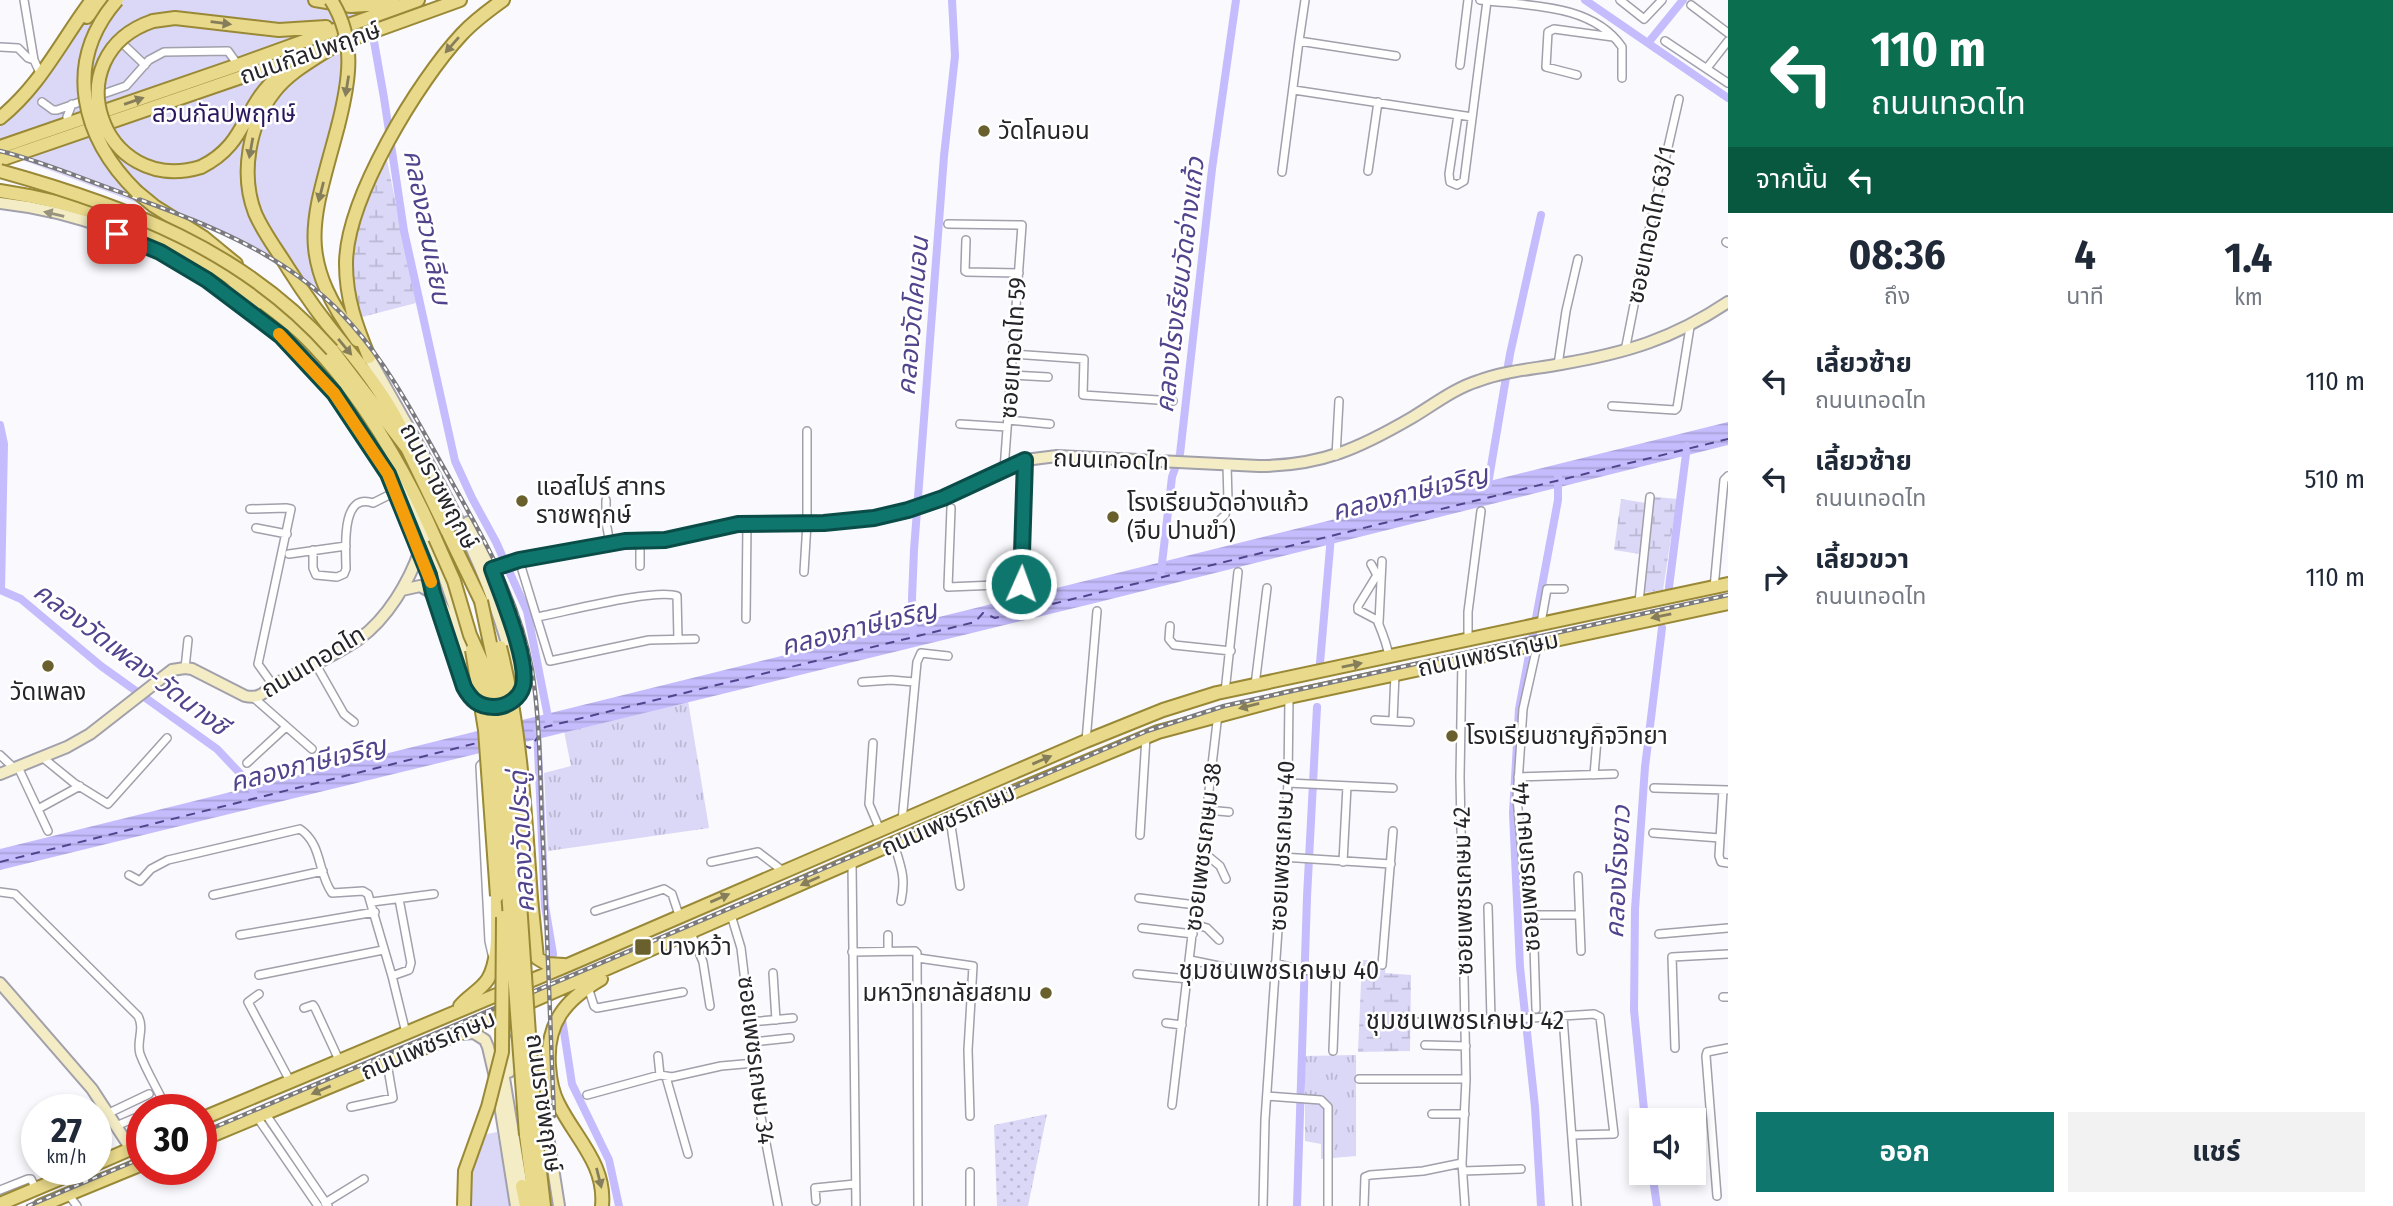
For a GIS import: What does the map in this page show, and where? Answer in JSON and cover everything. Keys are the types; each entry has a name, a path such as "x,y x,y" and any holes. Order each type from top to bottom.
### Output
{"main road":[{"path":"0,118 30,91 92,0"},
{"path":"60,49 103,0"},
{"path":"117,0 100,23 84,77 85,101 90,121 104,153 137,192 228,257 281,308 306,338"},
{"path":"315,0 342,5 366,14"},
{"path":"331,0 345,30 349,59 347,88 316,211 315,255 318,273 332,303 369,357"},
{"path":"337,44 272,81 254,104 229,148 201,167 168,171 138,162 119,148 102,121 98,88 106,60 122,38 153,21 174,18 293,30 366,14 407,0"},
{"name":"ถนนกัลปพฤกษ์","path":"0,147 238,65 366,14 418,0"},
{"name":"ถนนกัลปพฤกษ์","path":"0,160 460,0"},
{"path":"369,357 353,317 347,290 348,238 356,212 368,181 387,145 443,55 465,31 503,0"},
{"path":"337,44 289,76 269,100 251,143 248,164 249,190 255,212 267,234 310,302 374,385 397,421 406,439 407,448"},
{"name":"ถนนราชพฤกษ์","path":"0,171 133,214 215,253 270,291 307,322 332,350 407,448 481,601 506,718 535,1206"},
{"name":"ถนนราชพฤกษ์","path":"0,191 65,205 133,227 175,245 215,267 306,338 345,383 419,501 454,581 489,686 531,1136 544,1206"},
{"name":"ถนนราชพฤกษ์","path":"0,204 76,219 160,252 207,280 281,336 329,387 399,486 441,568 475,687 483,694 500,695 510,690 516,681 509,648 480,563 447,495 369,357"},
{"path":"207,280 261,309 275,312"},
{"name":"ถนนเทอดไท","path":"506,564 610,544 665,540 715,527 747,523 807,523 874,518 928,504 1025,460 1057,456 1283,466 1336,456 1477,381 1625,351 1690,327 1728,302"},
{"path":"388,474 420,550 433,593"},
{"path":"401,590 420,586 439,597 458,655 464,687 475,702 499,707 513,701 523,685 506,564 447,495"},
{"name":"ถนนเทอดไท","path":"185,668 254,698 261,696 273,685 360,638 380,618 408,581 420,550"},
{"name":"ถนนเพชรเกษม","path":"217,1112 1163,710 1255,685 1728,584"},
{"path":"481,601 498,640 515,716 537,958 553,966 568,965"},
{"name":"ถนนเพชรเกษม","path":"217,1133 452,1036 950,819 1146,737 1218,714 1292,696 1728,603"},
{"path":"459,1010 463,1002 487,981 495,953 497,896 485,730 470,635"},
{"path":"0,774 67,747 90,734 172,670 185,668"},
{"path":"1306,674 1307,689 1311,692"},
{"path":"1291,677 1296,686 1292,696"},
{"path":"902,821 909,837"},
{"path":"466,1206 465,1171 488,1107 502,1052 502,945 507,882"},
{"path":"602,1206 601,1181 597,1168 557,1102 552,1088 548,1053 555,1022 564,1008 588,987 666,944"},
{"path":"525,1206 497,1033 500,1015 512,997 531,980"},
{"path":"0,983 95,1094"},
{"path":"459,1010 494,998 512,997"},
{"name":"ถนนราชพฤกษ์","path":"512,997 529,1003 559,1206"},
{"name":"ถนนราชพฤกษ์","path":"452,1036 474,1033 485,1040 497,1086 516,1206"},
{"path":"509,1110 510,1046 516,1038 522,1036 528,1038 535,1052"},
{"path":"247,1100 261,1115"},
{"path":"112,1120 126,1136"},
{"path":"40,1206 126,1170"},
{"path":"0,1204 45,1185"}],"street":[{"path":"24,0 34,60 41,76"},
{"path":"1282,172 1305,0"},
{"path":"1460,65 1468,0"},
{"path":"1480,0 1577,13 1596,23 1614,37 1623,50 1622,78"},
{"path":"1620,0 1644,19 1662,0"},
{"path":"1458,115 1449,174 1450,182 1457,185 1464,181 1487,1"},
{"path":"1691,5 1728,33"},
{"path":"1577,75 1546,67 1548,32 1554,29 1614,37"},
{"path":"1299,41 1396,56"},
{"path":"1665,41 1728,83"},
{"path":"1707,68 1728,41"},
{"path":"123,44 145,65"},
{"path":"0,47 18,48 34,60"},
{"path":"43,102 55,110 126,86 145,65 164,52 228,51 238,65"},
{"path":"1294,90 1472,117"},
{"name":"ซอยเทอดไท 63/1","path":"1625,351 1679,99"},
{"path":"1368,171 1378,102"},
{"path":"67,117 72,104"},
{"name":"ซอยเทอดไท 59","path":"948,224 1022,225 1004,471"},
{"path":"967,240 965,271 1019,273"},
{"path":"1558,365 1578,259"},
{"path":"1612,406 1675,410 1690,327"},
{"path":"1014,354 1084,359 1083,396 1173,401"},
{"path":"1012,375 1048,377"},
{"path":"1336,456 1339,401"},
{"path":"960,424 1050,424"},
{"path":"804,572 807,431"},
{"path":"951,508 948,587 1021,584 1025,460"},
{"path":"1204,535 1224,514 1228,500 1227,465"},
{"path":"1714,587 1724,480 1728,475"},
{"path":"313,550 314,573 318,576 337,577 345,572 348,521 355,505 367,501 373,503 395,492"},
{"path":"1639,602 1650,497"},
{"path":"606,500 610,544"},
{"path":"250,509 290,509 287,534 258,664 273,685"},
{"path":"1468,639 1468,612 1481,511"},
{"path":"746,620 747,523"},
{"path":"256,528 287,534"},
{"path":"640,540 640,566"},
{"path":"289,554 346,546"},
{"path":"1382,561 1379,623 1380,632 1387,641 1389,658"},
{"path":"506,564 537,617 550,661 649,640 695,639"},
{"path":"1371,564 1377,573 1376,578 1357,606 1358,610 1379,623"},
{"path":"1225,692 1238,572"},
{"path":"1255,685 1267,588"},
{"path":"1541,623 1547,589 1564,589"},
{"path":"537,617 648,595 672,594 677,596 678,602 678,639"},
{"path":"1086,741 1097,611"},
{"path":"1170,626 1170,639 1174,645 1231,651"},
{"path":"185,668 188,640"},
{"name":"ซอยเพชรเกษม 44","path":"1536,643 1523,709 1517,798 1524,874 1533,915 1536,1009"},
{"path":"902,821 918,656 921,653 948,656"},
{"name":"ซอยเพชรเกษม 42","path":"1462,659 1460,777 1466,1021 1462,1167 1465,1206"},
{"path":"315,663 344,714 354,722"},
{"path":"1393,721 1395,674"},
{"path":"862,682 914,682"},
{"name":"ซอยเพชรเกษม 40","path":"1263,1206 1267,1096 1292,696"},
{"path":"254,698 312,749"},
{"name":"ซอยเพชรเกษม 38","path":"1172,1105 1218,714"},
{"path":"1375,720 1410,722"},
{"path":"247,763 286,727"},
{"path":"1594,775 1598,728"},
{"path":"1140,835 1146,737"},
{"path":"42,757 106,804 110,804 167,738"},
{"path":"873,743 869,804 880,830"},
{"path":"0,755 16,768 48,831"},
{"path":"497,757 508,764 520,941 523,952 514,961 504,960 495,953 489,941 481,766 486,760 497,757"},
{"path":"1518,777 1614,774"},
{"path":"1288,783 1393,788"},
{"path":"38,809 80,786"},
{"path":"1343,862 1347,786"},
{"path":"1654,788 1725,790 1719,859 1728,863"},
{"path":"1207,810 1230,812"},
{"path":"950,819 960,886"},
{"path":"129,875 140,881 151,869 168,860 300,829 312,839 332,893 366,892 372,902 406,1032"},
{"path":"1382,965 1393,831"},
{"path":"1653,833 1720,838"},
{"path":"894,844 904,874 901,901"},
{"path":"1202,851 1220,866 1226,879"},
{"path":"711,862 758,852 783,871"},
{"path":"1282,857 1391,864"},
{"path":"852,863 856,1206"},
{"path":"213,895 323,871"},
{"path":"1578,876 1581,951"},
{"path":"594,911 664,889 672,894 679,915"},
{"path":"0,892 15,894 138,1016 142,1025 139,1043 141,1055 159,1094"},
{"path":"372,902 434,894"},
{"path":"1139,898 1196,905"},
{"path":"393,976 409,970 411,963 399,899"},
{"path":"1488,907 1491,1019"},
{"path":"240,935 375,912"},
{"name":"ซอยเพชรเกษม 34","path":"731,915 741,948 761,1117 778,1206"},
{"path":"1533,915 1578,915"},
{"path":"1194,925 1207,928 1219,940"},
{"path":"1142,928 1193,934"},
{"path":"1659,934 1728,928"},
{"path":"691,933 703,962 710,1006"},
{"path":"888,935 888,951"},
{"path":"520,941 537,958"},
{"path":"259,975 383,950"},
{"path":"852,953 915,951 918,958 918,1206"},
{"path":"1675,1048 1672,957 1728,954"},
{"path":"918,958 973,966 968,1050 970,1115"},
{"path":"1190,960 1229,968"},
{"path":"1275,964 1336,973 1333,1051"},
{"path":"773,973 776,1020"},
{"path":"1138,974 1188,979"},
{"path":"588,987 597,1008 683,992"},
{"path":"258,994 248,1002 290,1081"},
{"path":"304,1008 313,1005 315,1007 339,1060"},
{"path":"1412,1022 1594,1014 1600,1017 1615,1131 1611,1135 1573,1135"},
{"path":"1563,1017 1577,1206"},
{"path":"750,1022 793,1018"},
{"path":"1166,1023 1182,1025"},
{"path":"752,1042 790,1038"},
{"path":"1425,1045 1466,1046"},
{"path":"1717,1196 1706,1056 1707,1052 1728,1048"},
{"path":"658,1056 688,1154"},
{"path":"351,1107 393,1100 386,1062"},
{"path":"587,1096 663,1076 755,1063"},
{"path":"1359,1079 1466,1079"},
{"path":"1267,1096 1321,1100 1328,1107 1328,1206"},
{"path":"1432,1114 1465,1115"},
{"path":"261,1115 324,1205 364,1179"},
{"path":"116,1126 126,1122"},
{"path":"466,1206 467,1172 476,1130"},
{"path":"1364,1206 1365,1177 1462,1167 1521,1169"},
{"path":"970,1172 970,1206"},
{"path":"0,1190 28,1179 31,1179 36,1189"},
{"path":"816,1201 816,1188 856,1184"},
{"path":"68,1194 77,1206"}],"green space":[{"name":"สวนกัลปพฤกษ์","path":"106,0 402,0 349,53 318,211 329,299 260,254 221,234 0,154 0,108"},
{"path":"386,155 416,303 358,318 351,286 352,233"},
{"path":"1647,496 1677,499 1663,590 1643,593 1646,555 1614,550 1621,499 1646,503"},
{"path":"688,701 709,828 548,851 544,773 571,766 564,731"},
{"path":"1362,960 1386,961 1385,973 1411,975 1410,1051 1358,1052"},
{"path":"1356,1055 1356,1156 1321,1159 1321,1144 1305,1141 1305,1056"},
{"path":"1047,1114 1028,1206 997,1206 994,1125"},
{"path":"497,1132 510,1206 471,1206 469,1172 482,1135"}],"shaded area":[{"path":"1728,422 1728,445 1091,604 0,870 0,849"}],"waterway":[{"name":"คลองวัดโคนอน","path":"913,633 914,550 944,156 955,56 952,0"},
{"name":"คลองโรงเรียนวัดอ่างแก้ว","path":"1161,572 1172,477 1180,454 1212,169 1236,0"},
{"path":"1585,0 1728,98"},
{"path":"1648,43 1683,0"},
{"name":"คลองสวนเลียบ","path":"369,13 404,231 455,461 527,611 549,722"},
{"name":"คลองภาษีเจริญ","path":"1487,490 1510,354 1541,215"},
{"path":"0,425 4,444 1,590"},
{"name":"คลองโรงยาว","path":"1669,587 1687,446"},
{"path":"1541,1206 1535,1107 1520,967 1513,813 1519,709 1558,500 1558,477"},
{"name":"คลองภาษีเจริญ","path":"1320,663 1331,536"},
{"name":"คลองวัดเพลง-วัดนางชี","path":"0,590 21,599 101,666 217,749 251,785 254,795"},
{"name":"คลองโรงยาว","path":"1644,1108 1634,1010 1635,909 1645,767 1662,628"},
{"path":"1297,1206 1307,897 1317,707"},
{"name":"คลองวัดประดู่","path":"537,728 545,906 553,954"},
{"name":"คลองวัดประดู่","path":"562,1019 572,1084 609,1160 619,1206"},
{"name":"คลองโรงยาว","path":"1654,1185 1657,1206"}],"ferry route":[{"path":"523,745 530,748 545,727 975,622 983,613 995,618 1728,439"},
{"path":"0,862 481,742"}],"railway":[{"path":"0,151 182,216 273,259 301,278 352,325 380,360 416,418 499,570 518,618 532,670 539,747 554,1116"},
{"path":"217,1126 1147,731 1224,706 1728,595"},
{"path":"28,1206 126,1165"}],"slow traffic":[{"path":"279,334 334,393 388,474 431,582"}],"place":[{"name":"วัดโคนอน","path":"984,131"},
{"name":"แอสไปร์ สาทร ราชพฤกษ์","path":"522,501"},
{"name":"โรงเรียนวัดอ่างแก้ว (จีบ ปานขำ)","path":"1113,517"},
{"name":"วัดเพลง","path":"48,666"},
{"name":"โรงเรียนชาญกิจวิทยา","path":"1452,736"},
{"name":"บางหว้า","path":"643,947"},
{"name":"มหาวิทยาลัยสยาม","path":"1046,993"}],"district":[{"name":"ชุมชนเพชรเกษม 40","path":"1279,970"},
{"name":"ชุมชนเพชรเกษม 42","path":"1465,1020"}],"route":[{"path":"117,234 160,252 207,280 281,336 334,393 388,474 429,575 464,687 478,704 493,707 504,705 513,701 523,685 521,660 492,569 519,560 625,541 665,540 738,524 824,523 874,518 943,498 1025,460 1021,584"}]}
